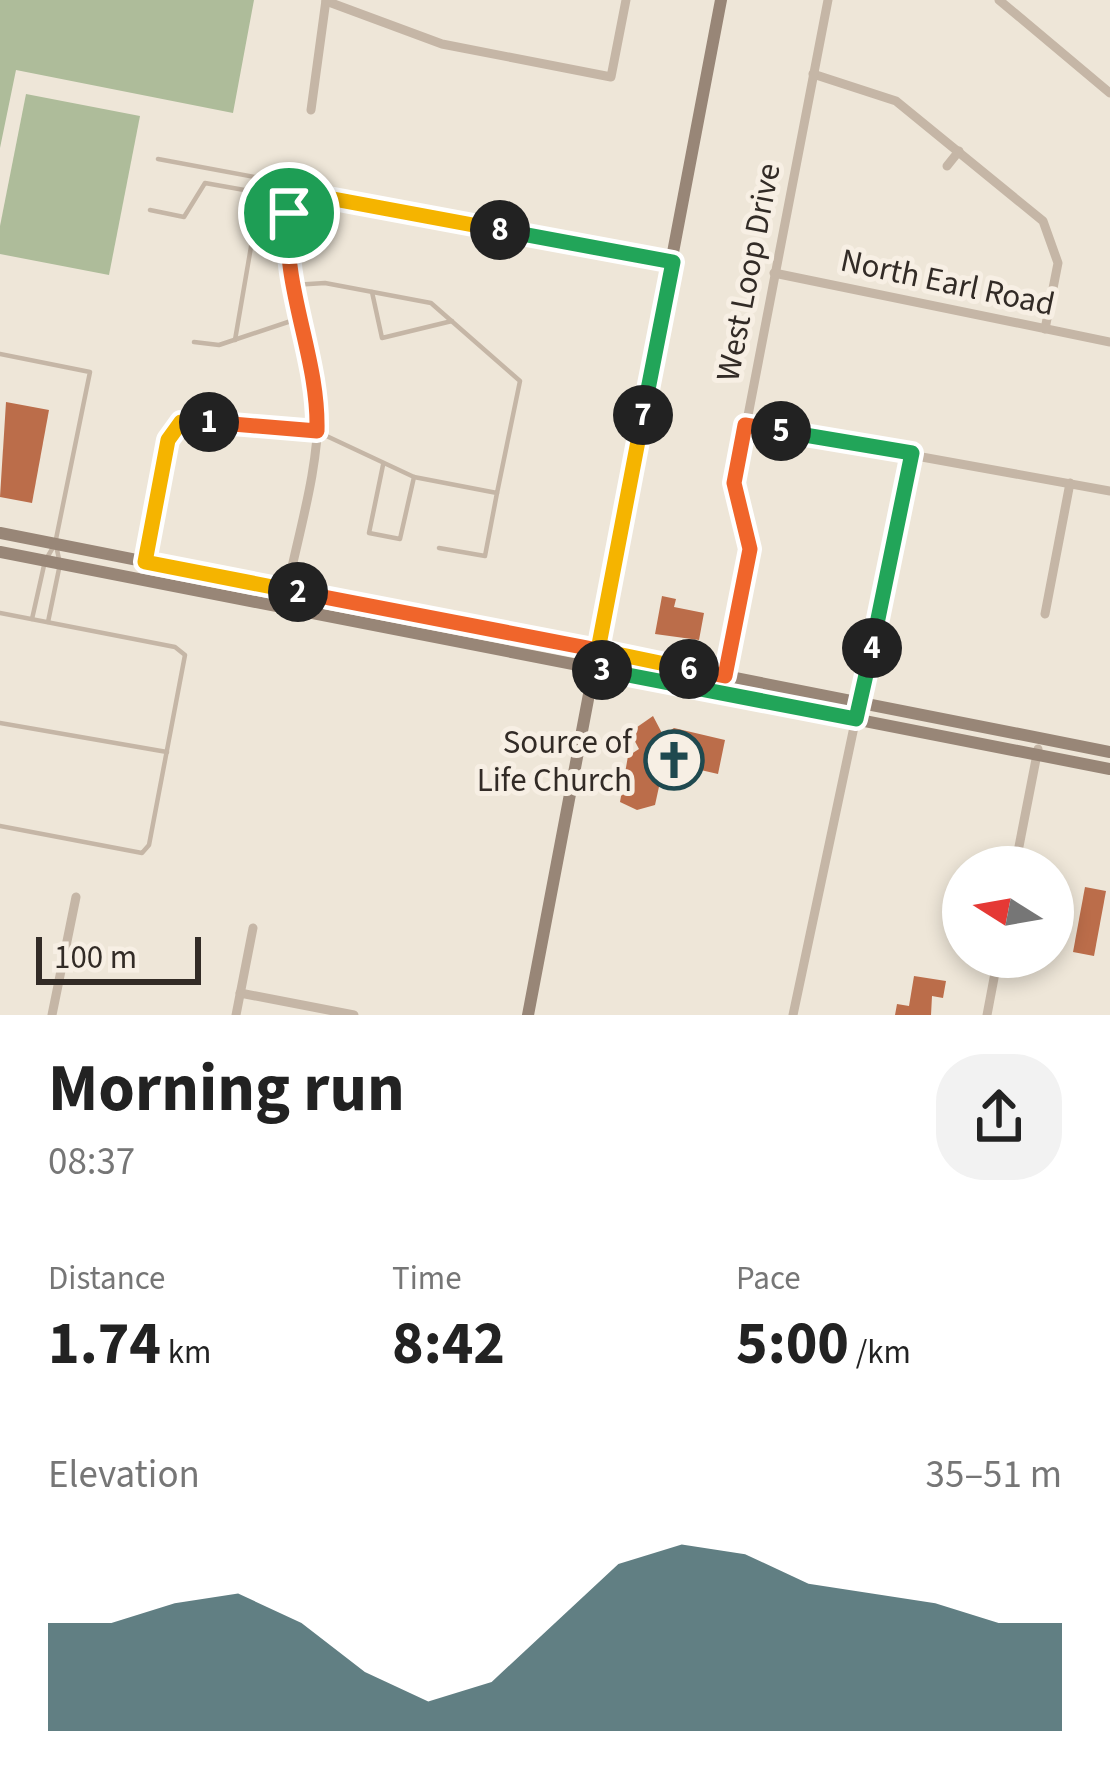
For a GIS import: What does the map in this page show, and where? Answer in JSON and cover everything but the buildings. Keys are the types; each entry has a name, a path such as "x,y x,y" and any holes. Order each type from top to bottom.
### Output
{"main road":[{"path":"528,1015 721,0"},
{"path":"0,533 1110,752"},
{"path":"0,552 1110,769"}],"street":[{"path":"311,110 326,1 442,44 613,80 626,0"},
{"name":"West Loop Drive","path":"722,693 750,549 734,483 828,0"},
{"path":"999,0 1110,93"},
{"path":"813,74 896,101 1043,221 1054,241 1056,286 1045,329"},
{"path":"947,166 959,151"},
{"path":"287,590 317,431 315,370 286,239 296,192 673,262"},
{"name":"North Earl Road","path":"774,273 1110,342"},
{"path":"145,562 174,423 199,419 317,431"},
{"path":"745,425 1110,491"},
{"path":"793,1015 912,453"},
{"path":"1045,614 1070,484"},
{"path":"1020,846 1041,738"},
{"path":"52,1015 76,897"},
{"path":"236,1015 253,928"},
{"path":"987,1015 994,978"},
{"path":"240,993 354,1015"}],"lane":[{"path":"158,159 276,181 296,192"},
{"path":"150,210 184,217 205,183 250,190 258,206 235,340"},
{"path":"258,206 289,213"},
{"path":"293,285 325,283 431,303 520,380 485,556 439,548"},
{"path":"372,292 382,338 452,321"},
{"path":"194,342 219,345 302,317"},
{"path":"0,354 90,372 55,544 48,622"},
{"path":"317,431 414,477 497,494"},
{"path":"383,465 369,533 400,539 414,477"},
{"path":"32,619 55,544"},
{"path":"0,613 185,655 149,845 142,853 0,826"},
{"path":"180,651 190,645"},
{"path":"0,723 166,752"}],"green space":[{"path":"0,0 254,0 233,113 16,70 0,148"},
{"path":"26,94 140,116 109,275 0,254 0,226"}],"place":[{"name":"Source of Life Church","path":"674,760"}],"route":[{"path":"289,213 288,262 315,370 317,431 199,419 181,422 168,440 145,562 598,650 595,668 856,719 912,453 745,425 734,483 751,536 750,549 725,676 598,650 673,262 296,192 289,213"}]}
